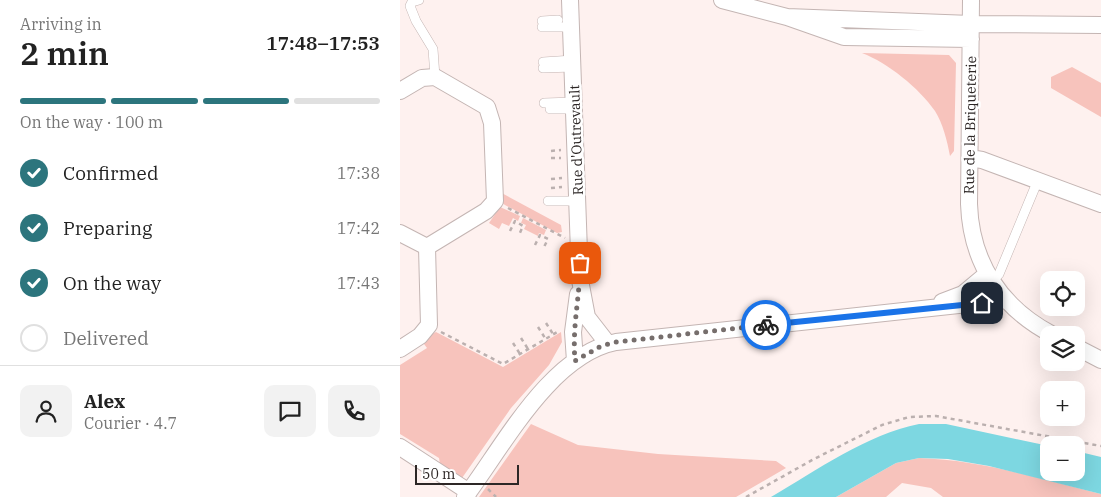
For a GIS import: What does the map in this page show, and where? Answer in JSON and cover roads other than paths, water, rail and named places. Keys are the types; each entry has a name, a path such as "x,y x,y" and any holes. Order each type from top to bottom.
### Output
{"street":[{"name":"Rue d'Outrevault","path":"570,0 565,24 573,64 580,280 587,317 608,344"},
{"name":"Rue de la Briqueterie","path":"722,0 787,17 850,38 971,31 970,219 975,247 990,278 1006,300 1028,320 1040,327"},
{"path":"971,0 971,31 1101,25"},
{"path":"400,91 422,78 435,77 480,102 490,113 497,203 427,247"},
{"path":"970,158 1038,180 1101,204"},
{"path":"400,232 427,247"},
{"path":"400,349 420,336 429,325 427,247"},
{"path":"921,308 954,300 990,278"},
{"name":"Rue d'Outrevault","path":"575,361 573,324 580,280"},
{"path":"401,451 467,494 540,396 559,375 575,361 608,344 1006,300"},
{"path":"1085,352 1101,360"}],"lane":[{"path":"419,0 412,2 410,6 416,21 433,49 435,77"},
{"path":"565,24 542,24 565,24"},
{"path":"543,65 573,64"},
{"path":"547,106 574,106"},
{"path":"990,278 999,274 1038,180"},
{"path":"548,202 578,201"}],"water":[{"path":"919,424 946,424 1040,444 1040,479 989,466 948,459 919,458 896,463 836,497 771,497 842,454 900,429"},
{"path":"1085,453 1101,457 1101,494 1049,481 1085,481"}]}
